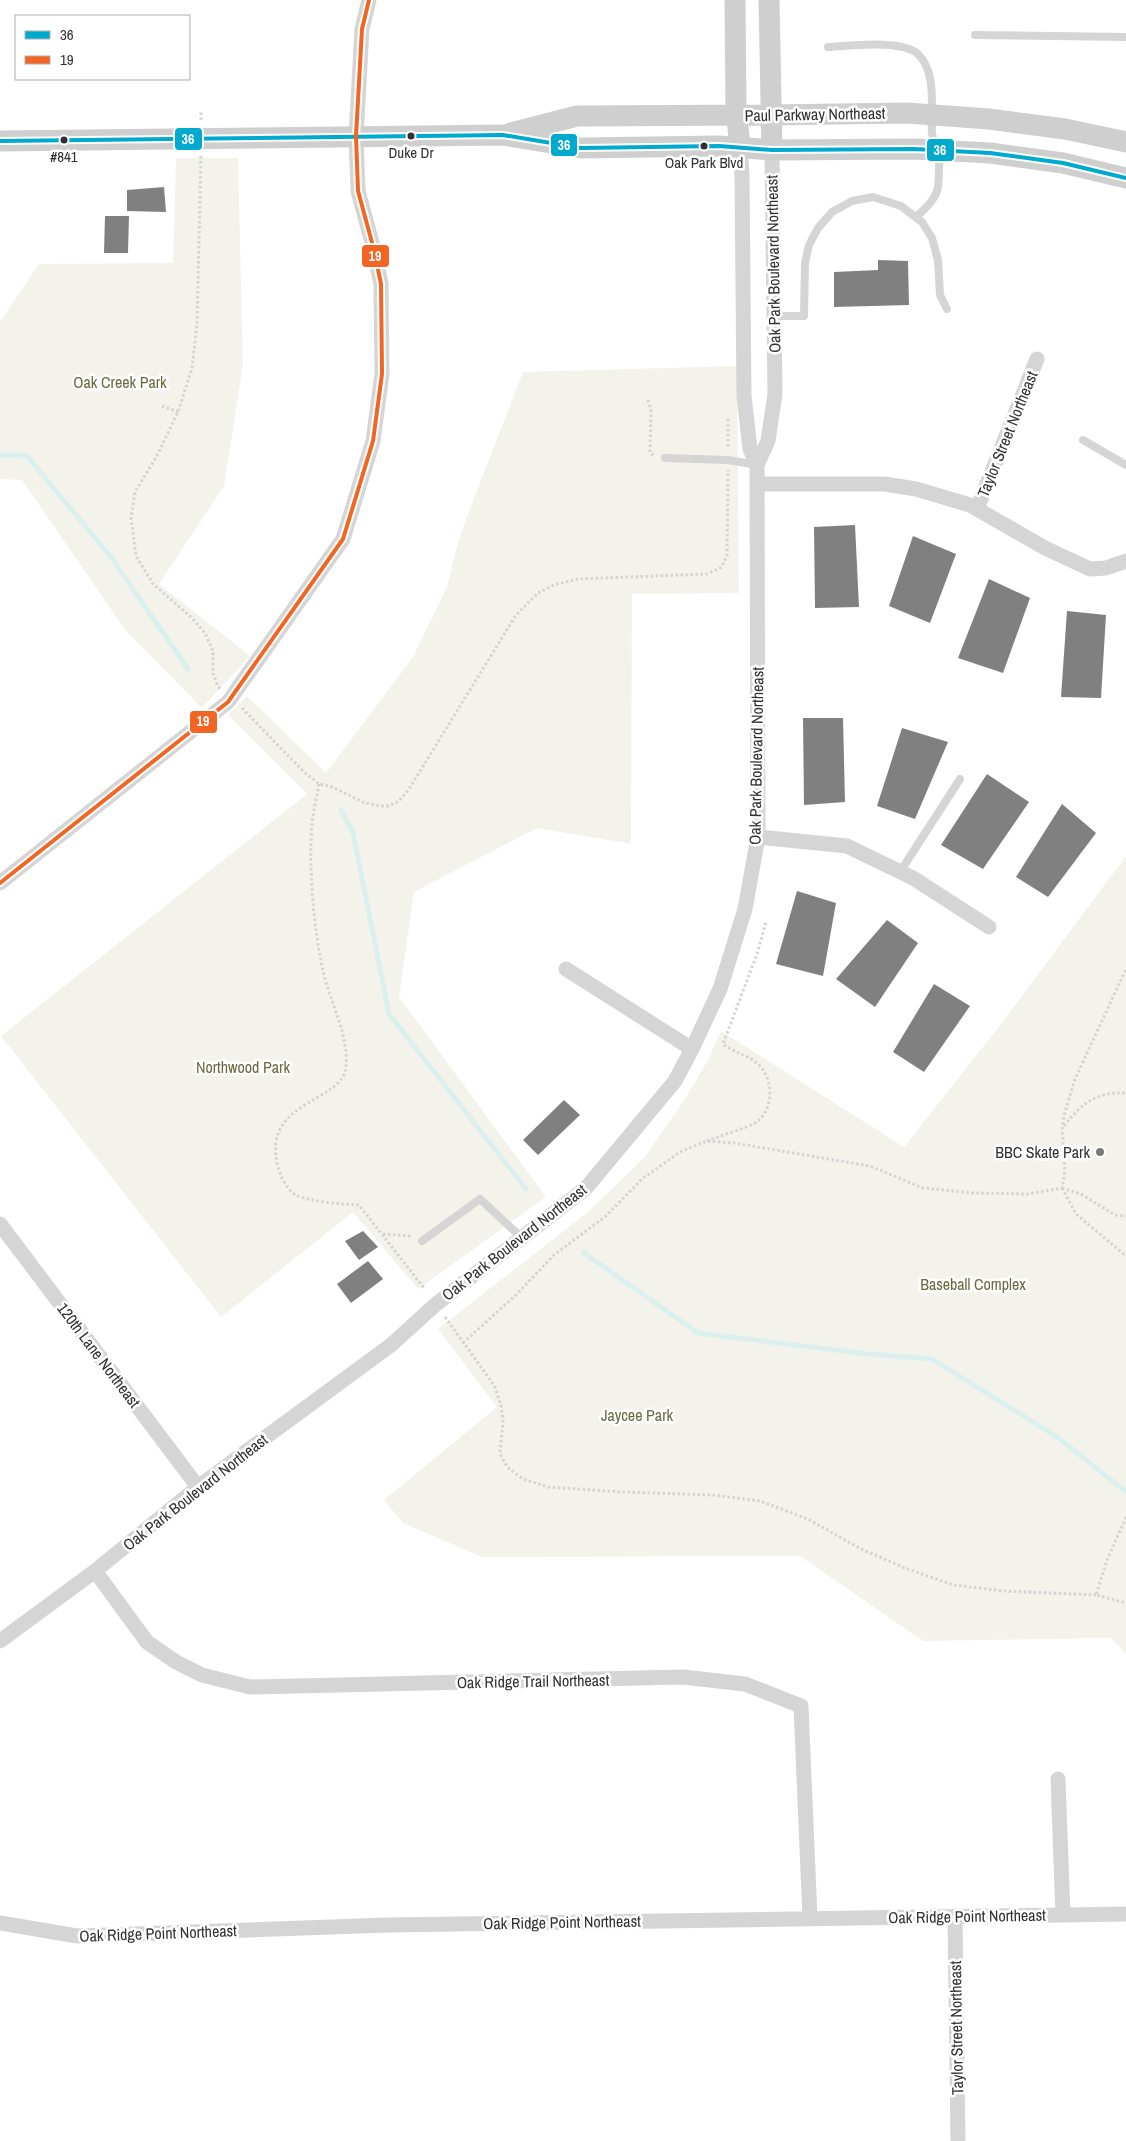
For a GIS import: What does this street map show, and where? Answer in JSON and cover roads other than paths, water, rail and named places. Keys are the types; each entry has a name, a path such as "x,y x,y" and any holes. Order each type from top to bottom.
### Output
{"street":[{"path":"0,883 232,698 343,539 373,441 382,374 381,284 358,191 356,136 362,29 369,0"},
{"name":"Oak Park Boulevard Northeast","path":"0,1641 94,1572 198,1487 391,1345 435,1305 586,1188 675,1081 720,989 745,909 758,837 757,465 750,449 744,396 742,176 737,115 734,0"},
{"name":"Oak Park Boulevard Northeast","path":"757,465 768,441 775,394 769,0"},
{"name":"Paul Parkway Northeast","path":"503,135 577,116 772,116 907,113 989,119 1064,130 1126,142"},
{"name":"Paul Parkway Northeast","path":"0,140 503,135 581,148 740,146 772,150 939,150 990,153 1063,163 1126,178"},
{"name":"Taylor Street Northeast","path":"977,509 1037,359"},
{"path":"757,484 885,484 916,489 970,505 1045,548 1090,568 1106,568 1126,561"},
{"path":"758,837 847,846 900,872 989,927"},
{"path":"566,969 692,1049"},
{"name":"120th Lane Northeast","path":"0,1224 198,1487"},
{"name":"Oak Ridge Trail Northeast","path":"94,1572 147,1642 176,1662 202,1675 250,1687 683,1677 745,1684 801,1706 810,1918"},
{"path":"1058,1779 1063,1914"},
{"name":"Oak Ridge Point Northeast","path":"0,1923 76,1936 387,1924 1126,1914"},
{"name":"Taylor Street Northeast","path":"955,1916 958,2141"}],"lane":[{"path":"975,35 1126,37"},
{"path":"828,47 894,45 906,47 917,53 928,68 932,89 931,115 933,138 939,150 938,188 930,204 916,218"},
{"path":"774,316 804,316 805,263 809,245 818,228 832,212 852,201 872,198 901,206 922,222 932,238 938,260 940,295 947,309"},
{"path":"1083,440 1126,465"},
{"path":"665,458 728,460 757,465"},
{"path":"900,872 960,779"},
{"path":"422,1240 480,1199 521,1237"}],"waterway":[{"path":"0,455 27,456 111,557 188,669"},
{"path":"341,810 353,833 389,1014 526,1189"},
{"path":"584,1253 698,1333 868,1354 932,1359 1057,1437 1125,1491"}],"place":[{"name":"Duke Dr","path":"411,136"},
{"name":"#841","path":"64,140"},
{"name":"Oak Park Blvd","path":"704,146"},
{"name":"BBC Skate Park","path":"1100,1152"}],"park label":[{"name":"Oak Creek Park","path":"120,382"},
{"name":"Northwood Park","path":"243,1067"},
{"name":"Baseball Complex","path":"973,1284"},
{"name":"Jaycee Park","path":"637,1415"}]}
